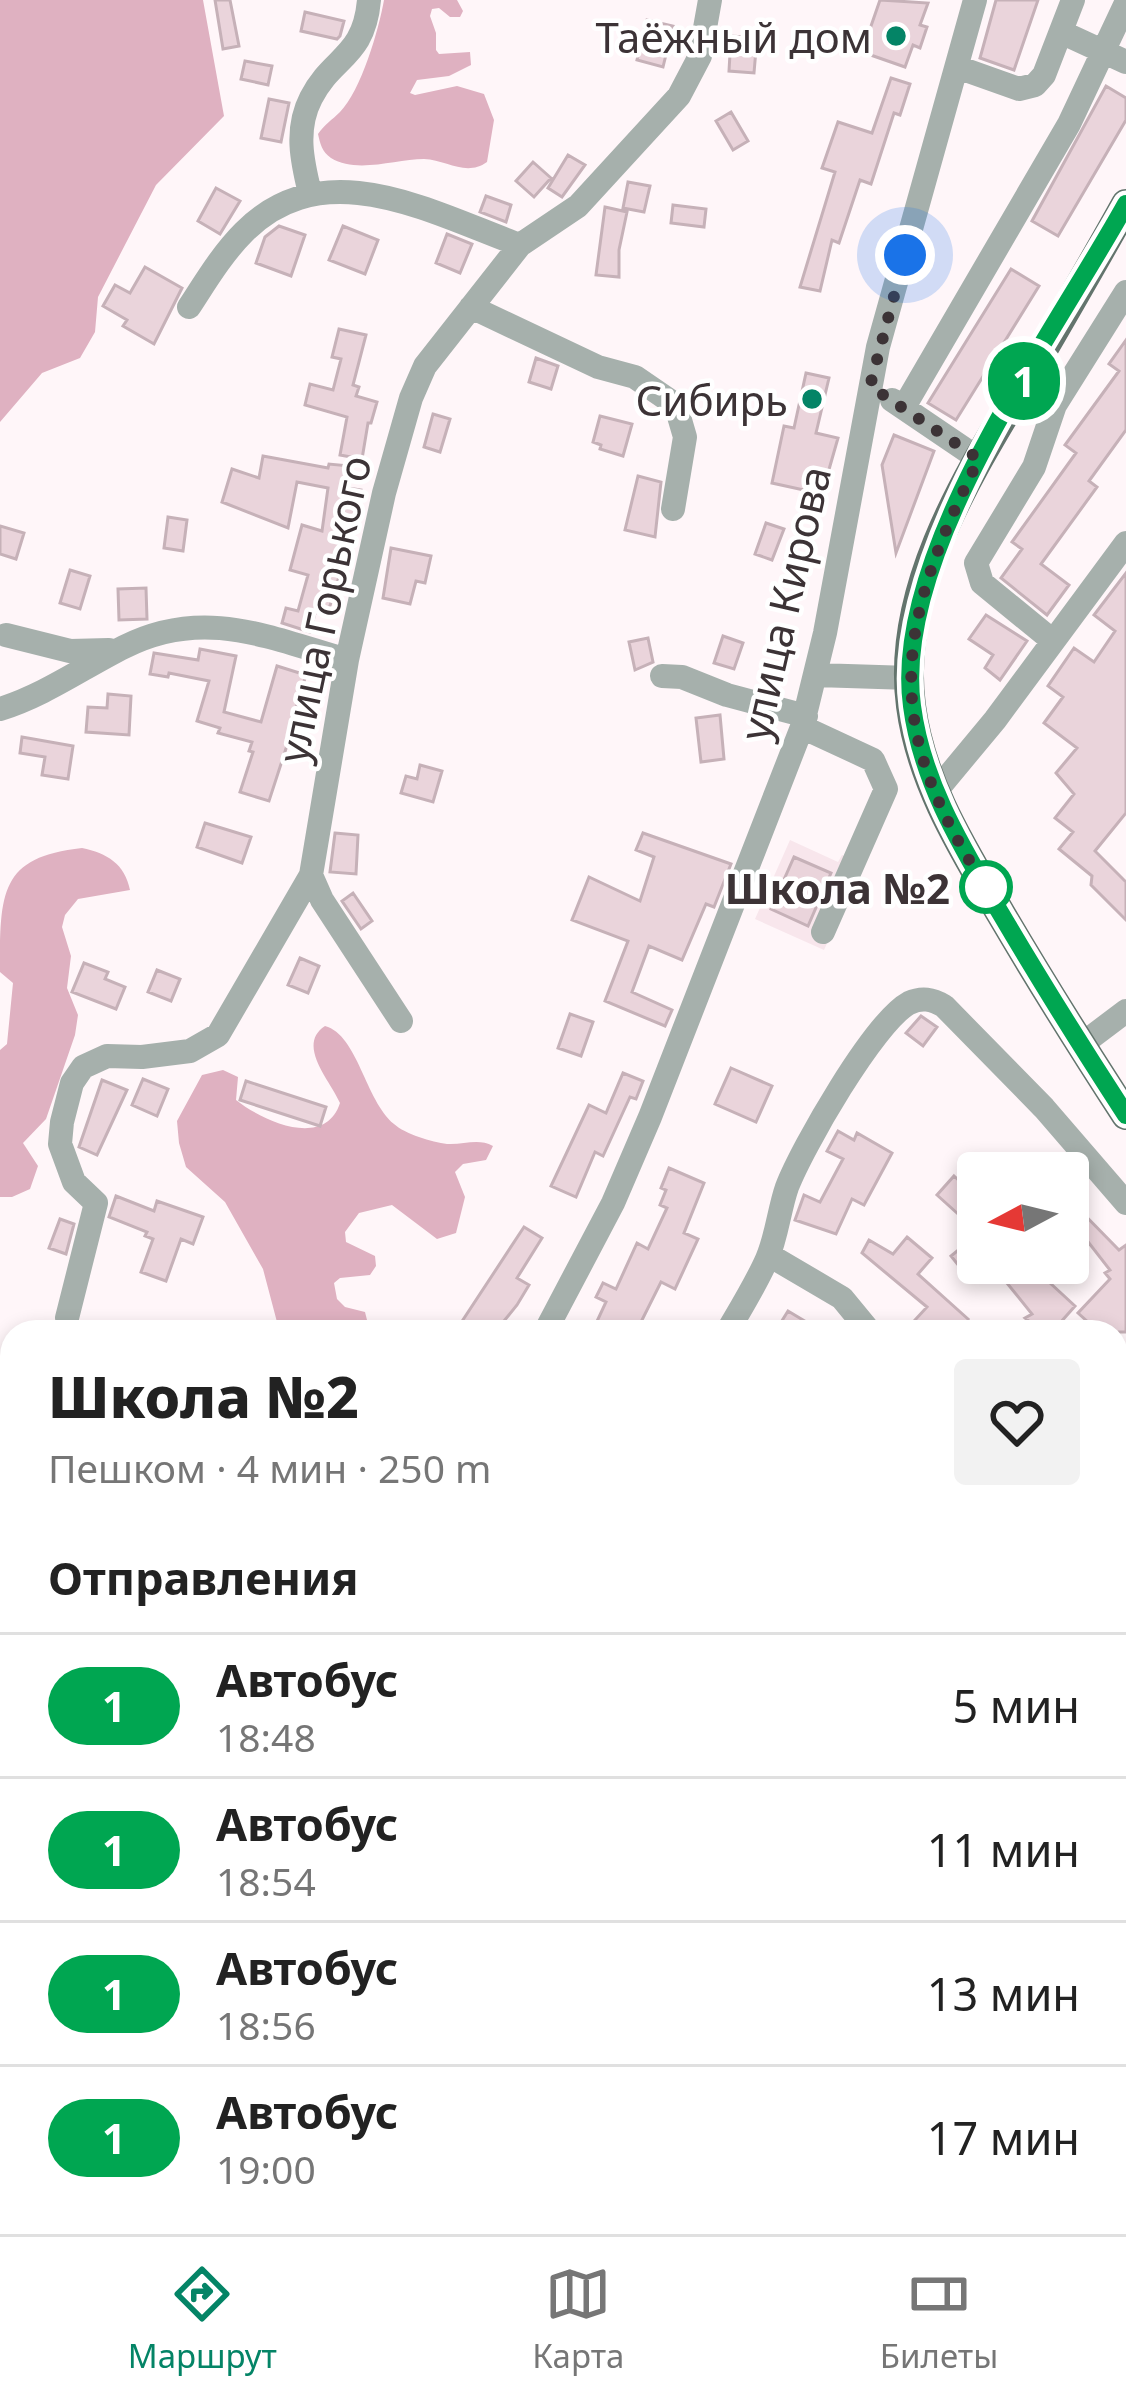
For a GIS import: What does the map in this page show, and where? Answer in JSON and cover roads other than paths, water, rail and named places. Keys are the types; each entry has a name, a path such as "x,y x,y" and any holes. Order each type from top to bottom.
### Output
{"main road":[{"path":"1126,204 979,459 947,524 923,588 913,632 910,691 935,791 971,862 1126,1115"}],"street":[{"path":"310,193 301,156 301,128 310,98 355,48 365,28 369,0"},
{"name":"улица Горького","path":"67,1318 96,1203 74,1182 60,1144 72,1083 82,1067 107,1056 142,1058 190,1051 218,1035 311,875 346,660 411,398 442,339 520,244 578,206 679,96 700,56 710,0"},
{"name":"улица Кирова","path":"551,1320 613,1203 650,1118 804,722 870,386 975,0"},
{"path":"957,67 1028,88 1044,75 1073,0"},
{"path":"904,407 1069,124 1115,57 1126,3"},
{"path":"1061,32 1115,57"},
{"path":"188,307 243,233 272,211 310,193 345,190 382,195 520,244"},
{"path":"1053,640 982,583 976,562 1034,467 1047,424 1126,292"},
{"path":"472,308 598,367 635,377 670,401 679,412 685,437 673,509"},
{"path":"870,386 979,459"},
{"path":"1005,413 1047,424"},
{"path":"935,791 1126,543"},
{"path":"0,709 31,698 121,648 178,627 229,626 346,660"},
{"path":"6,635 70,651 121,648"},
{"path":"816,675 910,691"},
{"path":"662,676 682,677 804,722 873,760 886,789 823,932"},
{"path":"311,875 322,900 401,1022"},
{"path":"734,1320 769,1255 788,1186 820,1121 898,1011 921,999 944,1006 987,1048 1126,1203"},
{"path":"1082,1045 1126,1011"},
{"path":"769,1255 842,1298 860,1320"}],"place":[{"name":"Таёжный дом","path":"896,36"},
{"name":"Сибирь","path":"812,399"},
{"name":"Школа №2","path":"986,887"}]}
